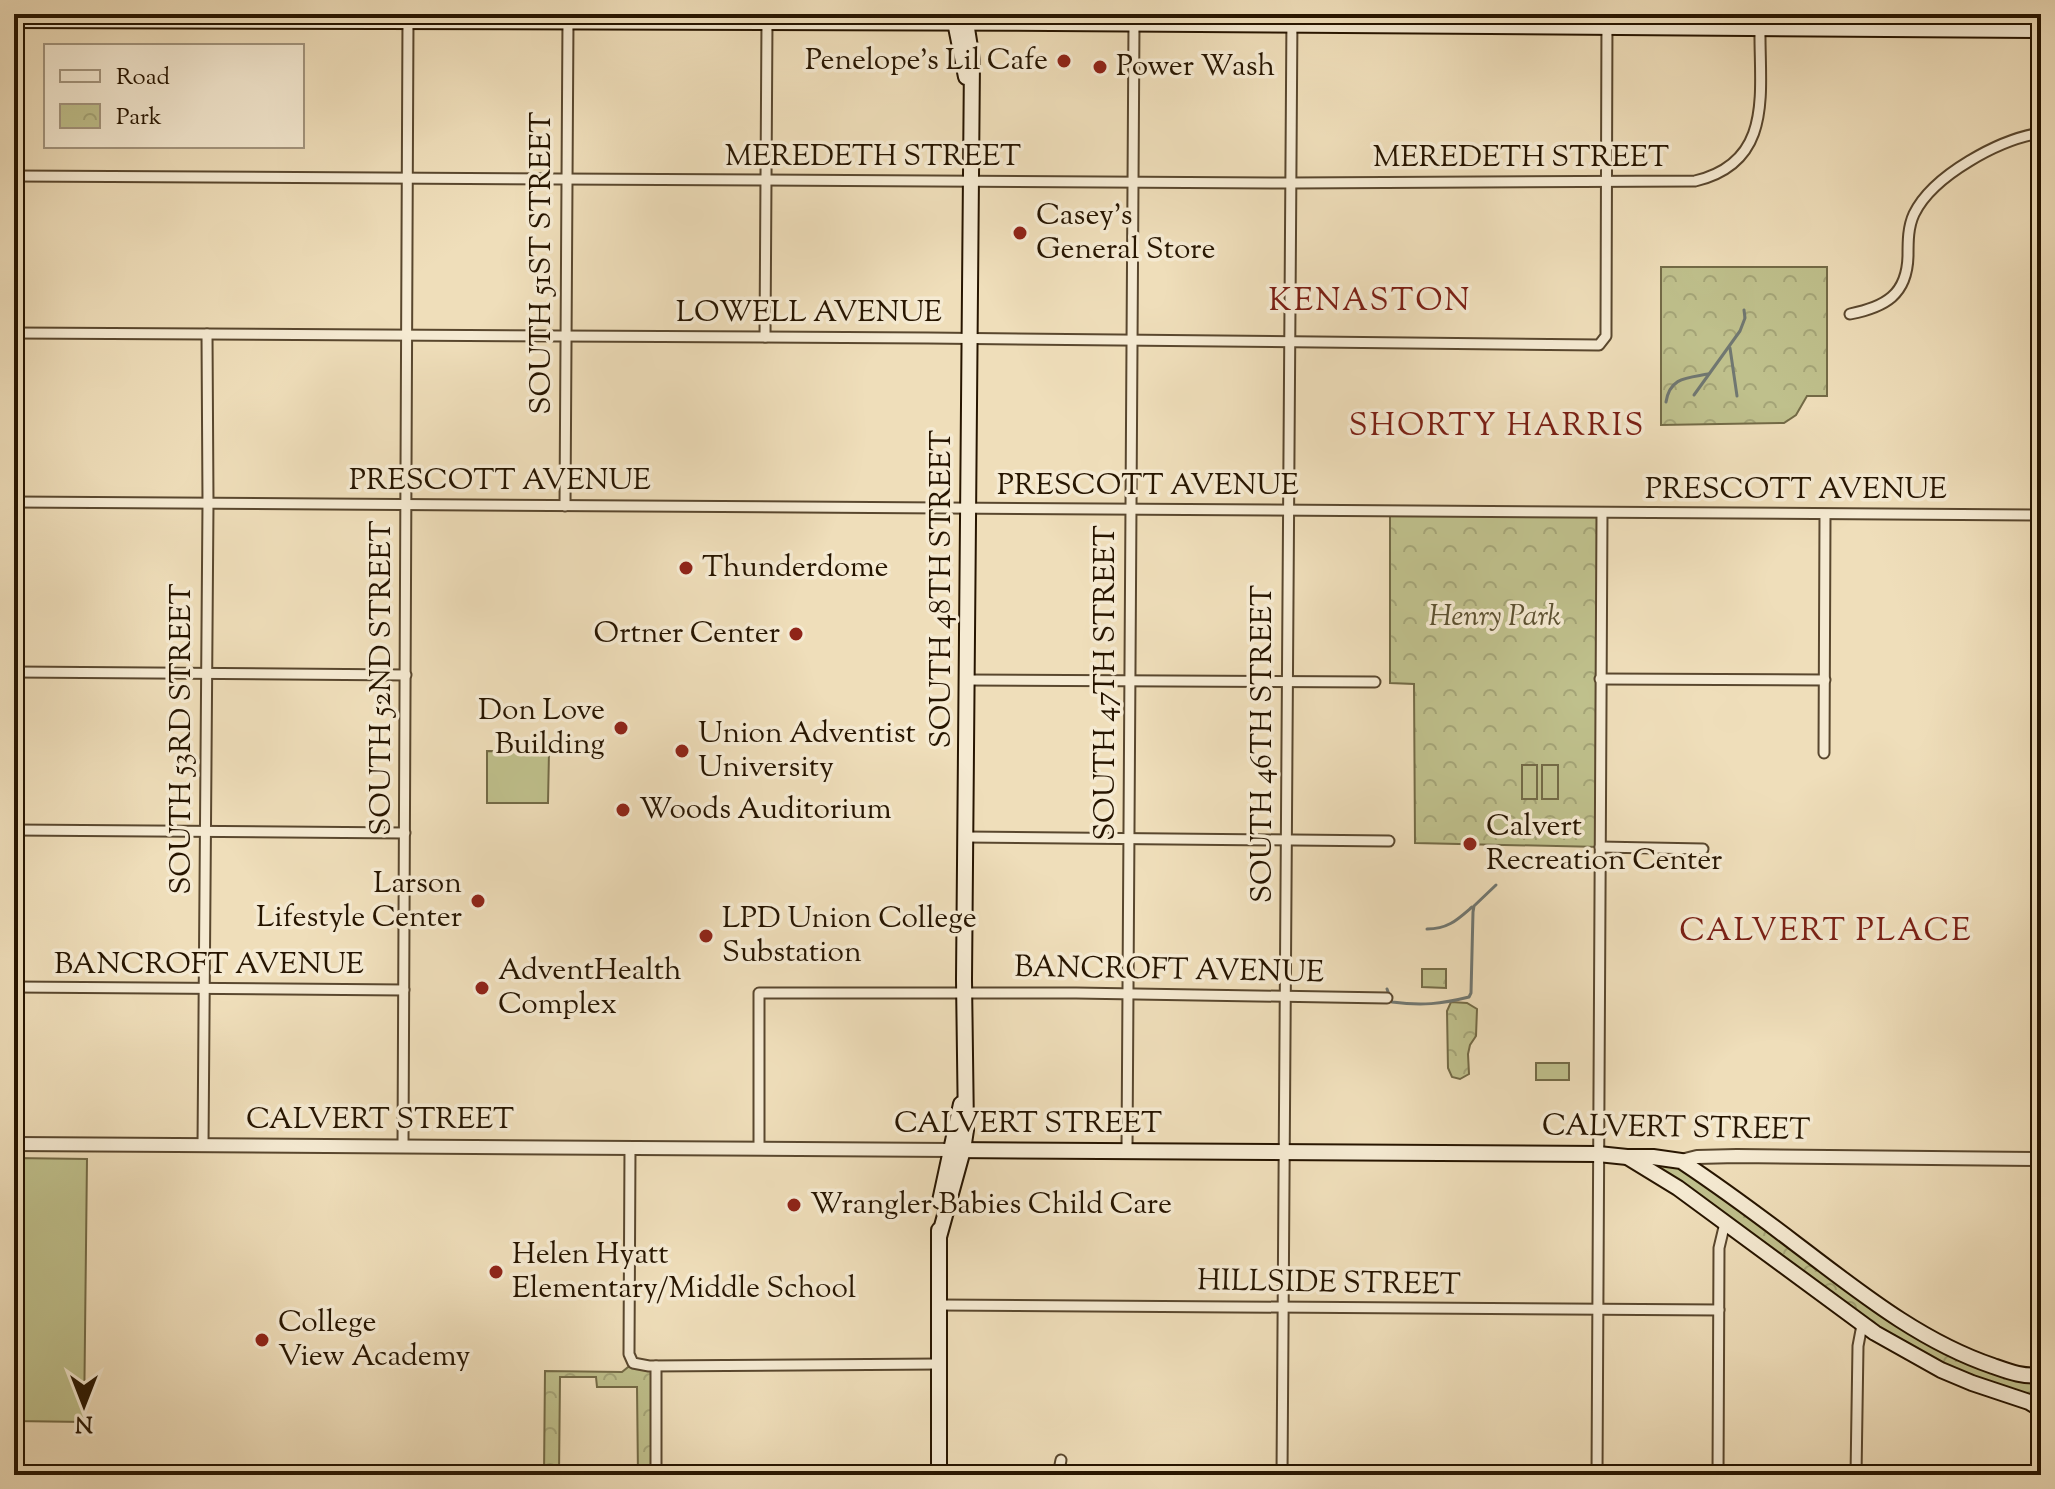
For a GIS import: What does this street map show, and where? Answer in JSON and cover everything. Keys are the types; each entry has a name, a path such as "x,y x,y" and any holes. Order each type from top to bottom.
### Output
{"main road":[{"path":"14,20 98,17 568,20 661,17 767,21 800,18 960,18 1134,23 1152,19 1607,20 1760,27 2041,30"},
{"name":"SOUTH 48TH STREET","path":"939,1475 940,1198 957,1150 965,1089 972,60 960,18"},
{"name":"CALVERT STREET","path":"957,1150 1598,1154 1681,1161"},
{"path":"1627,1157 1678,1188 1862,1325 1941,1370 2029,1402 2040,1410"},
{"path":"1681,1161 1924,1335 1952,1350 2020,1376 2041,1375"},
{"path":"2040,1410 2034,1387 2041,1375"}],"street":[{"name":"SOUTH 52ND STREET","path":"403,1146 408,19"},
{"name":"SOUTH 46TH STREET","path":"1282,1475 1292,19"},
{"name":"SOUTH 51ST STREET","path":"565,506 568,20"},
{"path":"1605,182 1607,20"},
{"path":"765,337 767,21"},
{"name":"SOUTH 47TH STREET","path":"1127,1150 1134,23"},
{"name":"MEREDETH STREET","path":"14,176 1291,183 1695,181 1728,167 1744,151 1757,126 1760,112 1760,27"},
{"path":"1850,314 1871,310 1888,301 1901,287 1908,268 1910,224 1931,192 1986,151 2023,136 2041,133"},
{"name":"LOWELL AVENUE","path":"14,333 969,338 1591,346 1603,341 1606,328 1605,182"},
{"name":"SOUTH 53RD STREET","path":"203,1146 207,334"},
{"name":"PRESCOTT AVENUE","path":"14,502 2041,515"},
{"path":"1597,1475 1602,513"},
{"path":"1824,753 1825,515"},
{"path":"14,672 406,675"},
{"path":"1600,679 1825,680"},
{"path":"967,680 1375,682"},
{"path":"14,830 405,833"},
{"path":"966,837 1389,841"},
{"path":"1600,847 1703,849"},
{"name":"BANCROFT AVENUE","path":"14,987 404,990"},
{"name":"BANCROFT AVENUE","path":"759,1149 759,993 1128,993 1387,998"},
{"name":"CALVERT STREET","path":"14,1144 957,1150"},
{"path":"630,1148 629,1354 633,1363 642,1366 939,1364"},
{"name":"CALVERT STREET","path":"1681,1161 1697,1157 1737,1156 2041,1159"},
{"path":"1718,1475 1719,1248 1725,1223"},
{"name":"HILLSIDE STREET","path":"939,1305 1719,1310"},
{"path":"1856,1475 1858,1346 1862,1325"},
{"path":"656,1366 656,1475"},
{"path":"1058,1475 1061,1460"}],"green space":[{"path":"1661,267 1827,267 1827,396 1807,396 1796,415 1784,423 1661,425"},
{"name":"Henry Park","path":"1390,511 1602,513 1600,847 1415,843 1414,684 1390,683"},
{"path":"487,751 549,752 548,803 487,803"},
{"path":"1522,765 1537,765 1537,799 1522,799"},
{"path":"1542,765 1558,765 1558,799 1542,799"},
{"path":"1422,969 1446,969 1446,988 1422,987"},
{"path":"1451,1002 1467,1003 1477,1009 1476,1036 1468,1054 1469,1074 1460,1079 1452,1077 1448,1068 1447,1011"},
{"path":"1536,1063 1569,1063 1569,1080 1536,1080"},
{"path":"1627,1157 1681,1161 1952,1350 2041,1375 2041,1412 1941,1370"},
{"path":"14,1158 87,1159 84,1422 14,1421"},
{"path":"633,1363 656,1366 656,1475 638,1475 637,1387 597,1387 596,1377 560,1377 559,1475 544,1475 545,1371 622,1372"}],"waterway":[{"path":"1694,395 1740,331 1745,318 1744,310"},
{"path":"1730,348 1737,396"},
{"path":"1666,402 1676,383 1708,374"},
{"path":"1387,989 1392,1002 1431,1004 1469,997 1474,906 1496,885"},
{"path":"1427,929 1447,925 1472,907"}],"place":[{"name":"Penelope's Lil Cafe","path":"1064,61"},
{"name":"Power Wash","path":"1100,67"},
{"name":"Casey's General Store","path":"1020,233"},
{"name":"Thunderdome","path":"686,568"},
{"name":"Ortner Center","path":"796,634"},
{"name":"Don Love Building","path":"621,728"},
{"name":"Union Adventist University","path":"682,751"},
{"name":"Woods Auditorium","path":"623,810"},
{"name":"Calvert Recreation Center","path":"1470,844"},
{"name":"Larson Lifestyle Center","path":"478,901"},
{"name":"LPD Union College Substation","path":"706,936"},
{"name":"AdventHealth Complex","path":"482,988"},
{"name":"Wrangler Babies Child Care","path":"794,1205"},
{"name":"Helen Hyatt Elementary/Middle School","path":"496,1272"},
{"name":"College View Academy","path":"262,1340"}],"district":[{"name":"KENASTON","path":"1370,302"},
{"name":"SHORTY HARRIS","path":"1497,427"},
{"name":"CALVERT PLACE","path":"1826,932"}]}
